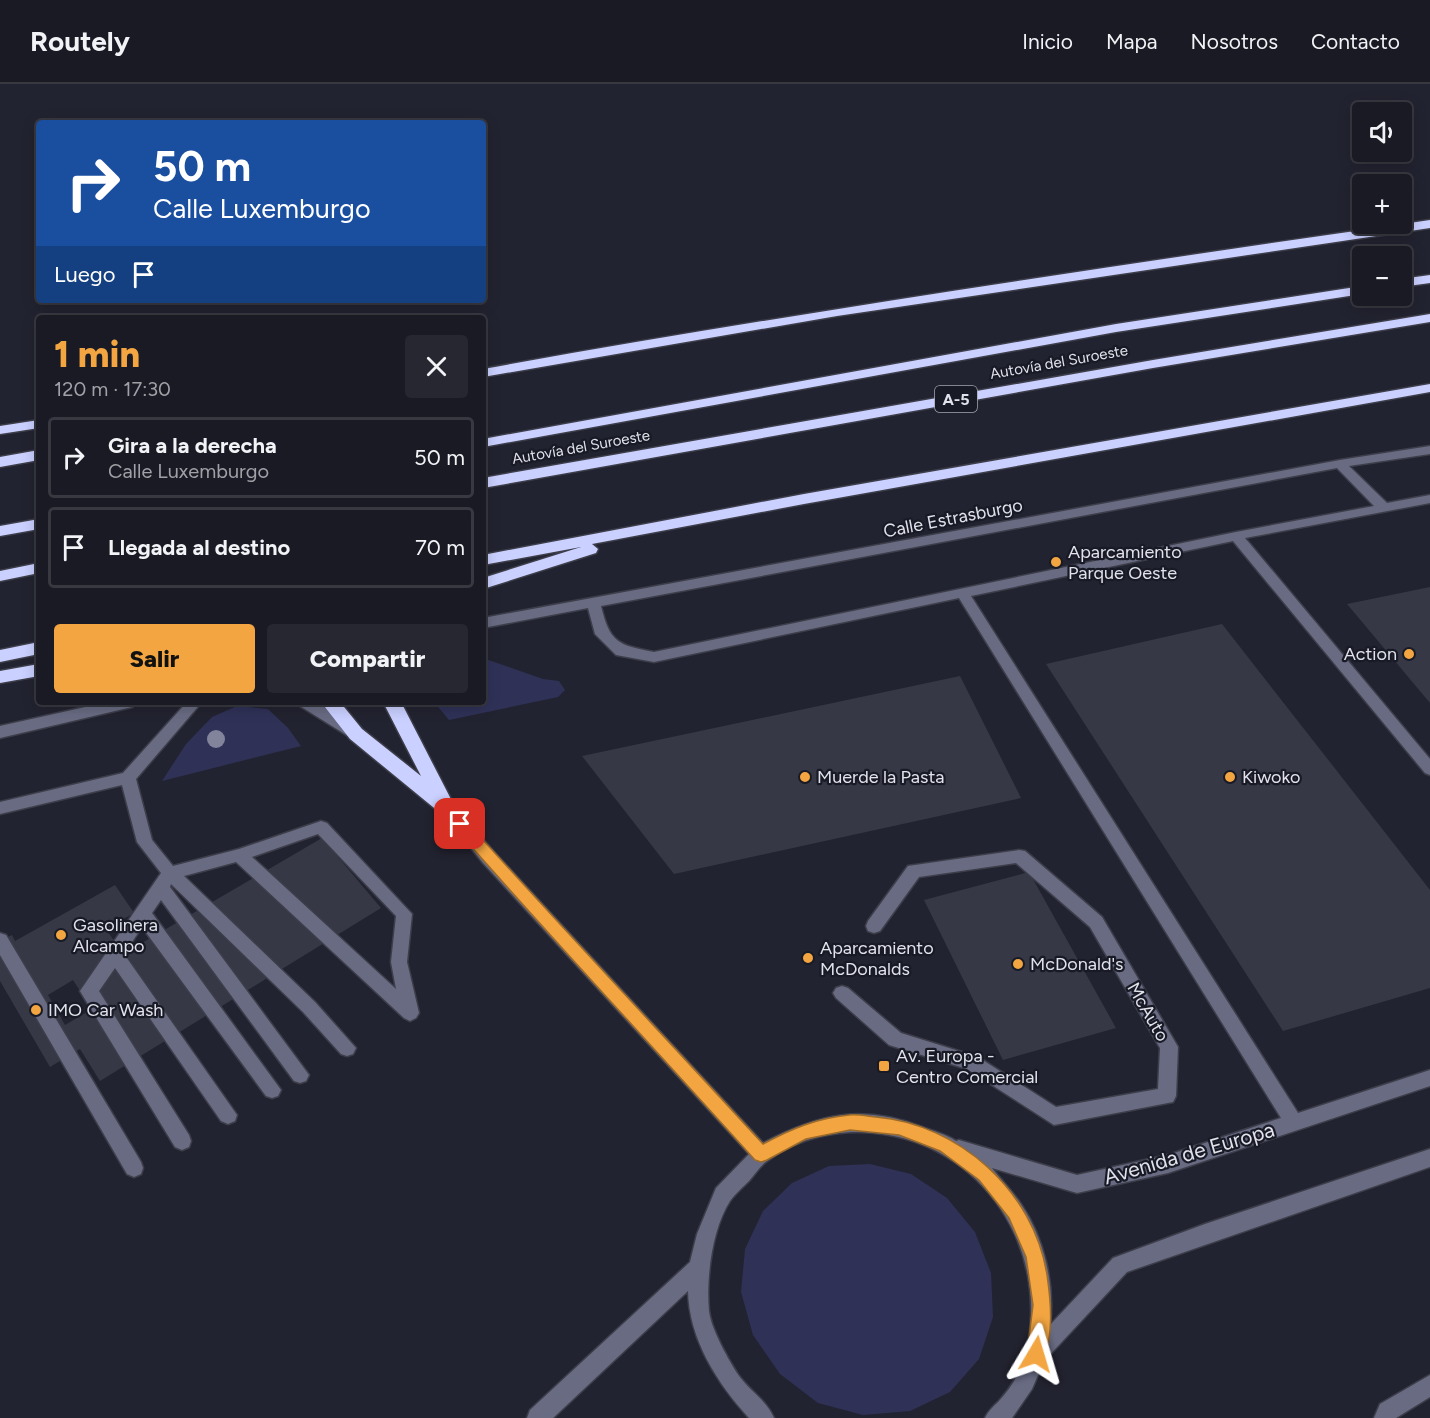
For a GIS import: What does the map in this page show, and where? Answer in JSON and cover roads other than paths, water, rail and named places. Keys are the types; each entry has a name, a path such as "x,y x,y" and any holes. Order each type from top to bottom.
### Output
{"highway":[{"path":"486,371 950,294 1430,224"},
{"path":"1412,281 1430,279"},
{"name":"Autovía del Suroeste","path":"486,442 1116,328 1352,292"},
{"name":"Autovía del Suroeste","path":"486,482 1153,364 1430,318"},
{"path":"486,363 596,352"},
{"path":"486,559 663,525 1430,388"},
{"path":"0,430 36,424"},
{"path":"0,462 36,455"},
{"path":"0,531 36,525"},
{"path":"486,583 663,525"},
{"path":"0,576 36,569"},
{"path":"0,656 36,649"},
{"path":"0,677 36,671"},
{"path":"332,705 356,734 446,807"},
{"path":"394,705 446,807"}],"street":[{"name":"Calle Estrasburgo","path":"486,622 1340,464 1430,450"},
{"path":"1340,464 1383,507"},
{"path":"594,603 600,631 621,651 654,657 1236,536 1430,499"},
{"path":"1236,536 1430,769"},
{"path":"963,593 1294,1122"},
{"path":"0,732 119,705"},
{"path":"0,812 128,778 192,705"},
{"path":"309,705 356,734"},
{"path":"128,778 145,842 165,879 300,1075"},
{"path":"446,807 489,858 761,1154"},
{"path":"182,1141 89,991 165,879 321,827 404,914 399,963 410,1013 238,855"},
{"name":"McAuto","path":"842,993 896,1038 972,1063 1054,1116 1167,1096 1169,1047 1096,922 1019,856 914,871 874,926"},
{"path":"165,879 309,1007 347,1048"},
{"path":"142,913 272,1090"},
{"path":"0,940 134,1168"},
{"path":"114,953 228,1115"},
{"name":"Avenida de Europa","path":"946,1145 1077,1184 1168,1164 1430,1078"},
{"path":"759,1417 732,1384 713,1349 699,1313 698,1268 707,1234 723,1195 761,1154 803,1132 850,1122 899,1127 946,1145 985,1174 1015,1212 1035,1256 1042,1305 1036,1354 1025,1382 1007,1414"},
{"path":"1036,1354 1120,1265 1204,1234 1430,1158"},
{"path":"538,1418 698,1268"},
{"path":"1385,1418 1387,1412 1430,1385"}],"place":[{"name":"Aparcamiento Parque Oeste","path":"1056,562"},
{"name":"Action","path":"1409,654"},
{"name":"Muerde la Pasta","path":"805,777"},
{"name":"Kiwoko","path":"1230,777"},
{"name":"Gasolinera Alcampo","path":"61,935"},
{"name":"Aparcamiento McDonalds","path":"808,958"},
{"name":"McDonald's","path":"1018,964"},
{"name":"IMO Car Wash","path":"36,1010"},
{"name":"Av. Europa - Centro Comercial","path":"884,1066"}]}
